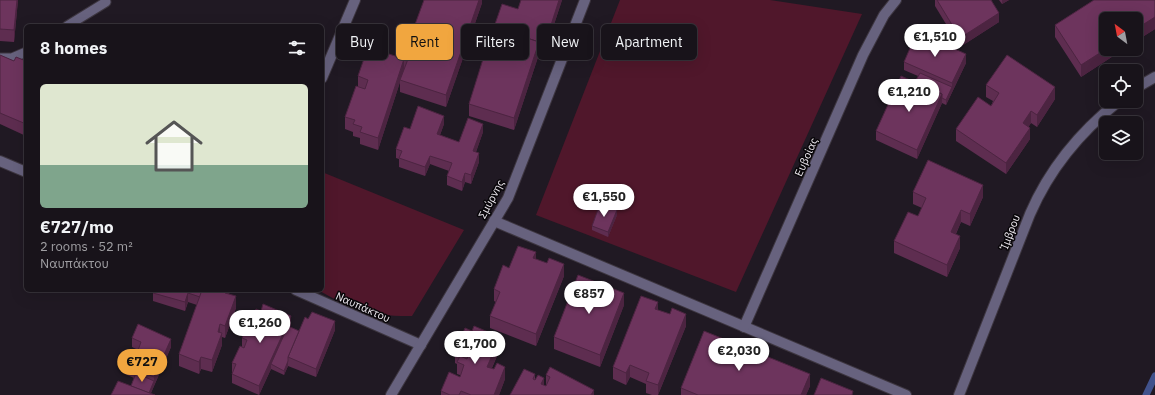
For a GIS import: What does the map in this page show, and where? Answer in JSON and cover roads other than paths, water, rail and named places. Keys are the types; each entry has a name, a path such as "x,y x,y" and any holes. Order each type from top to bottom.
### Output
{"street":[{"path":"324,73 355,0"},
{"name":"Σμύρνης","path":"391,395 508,198 585,0"},
{"name":"Ευβοίας","path":"744,327 863,55 884,16 896,0"},
{"path":"1143,84 1155,77"},
{"name":"Ίμβρου","path":"959,395 1030,214 1042,190 1064,157 1080,138 1111,108"},
{"path":"0,161 24,171"},
{"path":"494,221 906,395"},
{"name":"Ναυπάκτου","path":"301,292 421,345"}],"lane":[{"path":"70,24 106,2"},
{"path":"0,58 12,58 24,53"}],"waterway":[{"path":"1146,395 1155,376"}]}
